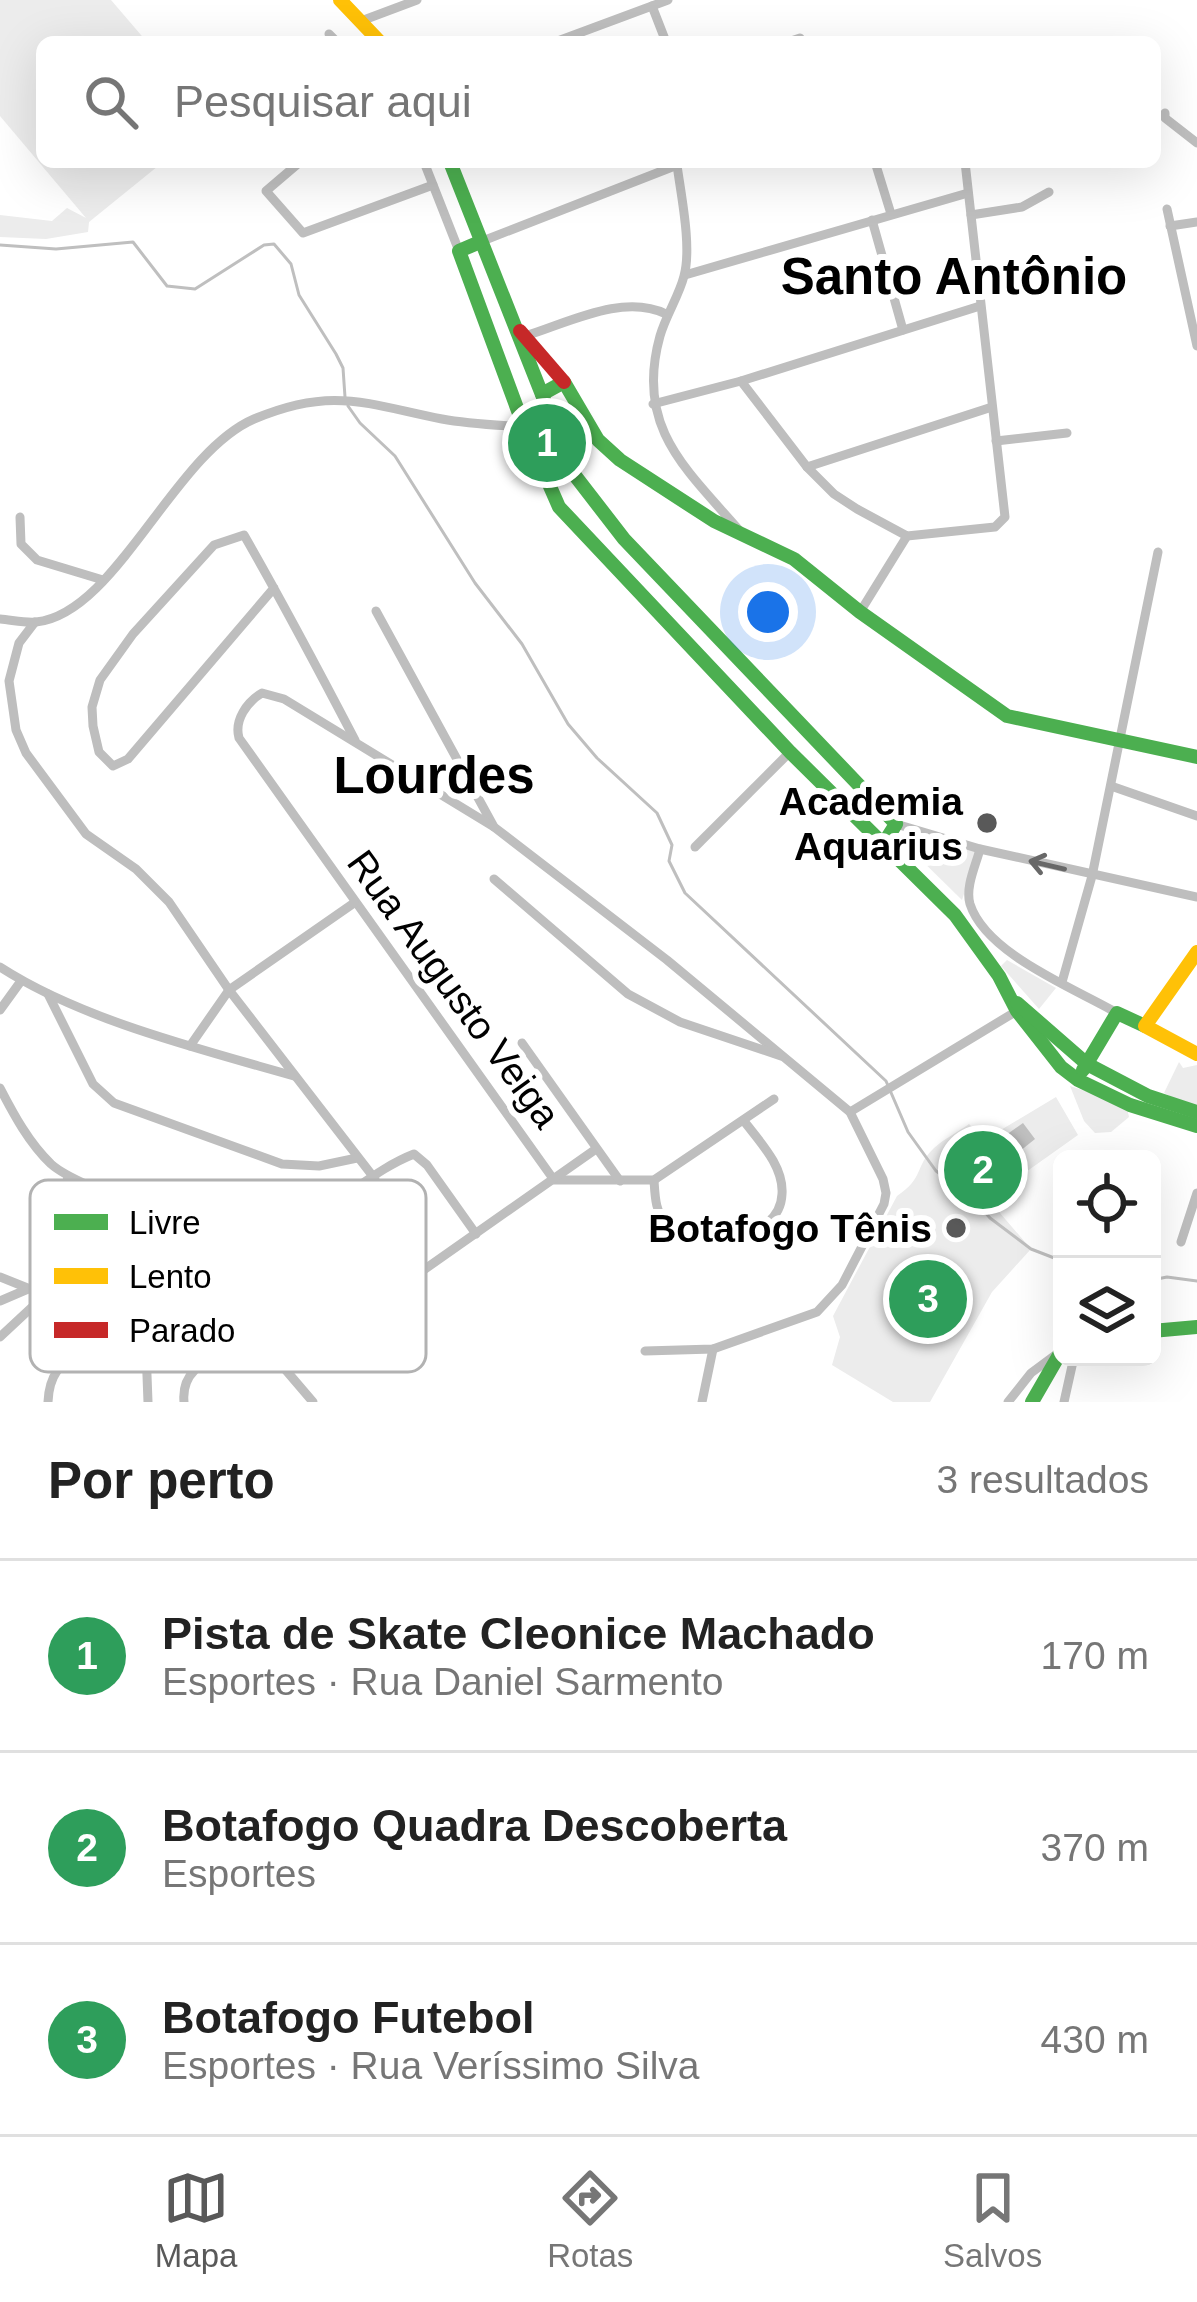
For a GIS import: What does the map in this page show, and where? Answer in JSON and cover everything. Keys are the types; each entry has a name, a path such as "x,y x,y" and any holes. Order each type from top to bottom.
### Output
{"main road":[{"path":"340,0 375,36"},
{"path":"455,168 573,473 601,513 896,824 884,843"},
{"path":"480,242 459,251 524,428 560,507 790,752 955,915 1053,1058 1078,1080 1146,1112 1197,1126"},
{"path":"513,324 564,382 608,451 681,502 794,559 1007,716 1044,728 1197,757"},
{"path":"539,388 564,382"},
{"path":"1145,1027 1197,952"},
{"path":"1018,1006 1087,1064 1148,1096 1197,1112"},
{"path":"1078,1080 1117,1013 1197,1054"},
{"path":"1161,1330 1197,1327"},
{"path":"1032,1402 1056,1366"}],"street":[{"path":"361,21 418,0"},
{"path":"571,36 668,0"},
{"path":"652,6 664,36"},
{"path":"1165,113 1165,118 1197,143"},
{"path":"293,168 266,191 296,228 307,233 433,185"},
{"path":"426,168 459,251"},
{"path":"480,242 668,168"},
{"path":"681,168 685,275 658,343 652,404 673,449 742,534"},
{"path":"877,168 891,214"},
{"path":"741,381 807,467 834,494 907,536 1002,523 966,168"},
{"path":"970,214 1022,208 1049,192"},
{"path":"685,275 968,193"},
{"path":"1167,208 1197,346"},
{"path":"872,220 902,330"},
{"path":"1170,226 1197,222"},
{"path":"525,337 629,305 648,305 666,314"},
{"path":"652,404 980,306"},
{"path":"0,619 35,622 64,614 103,580 184,478 236,430 268,415 336,399 360,399 444,419 524,428"},
{"path":"807,467 992,407"},
{"path":"996,442 1067,433"},
{"path":"20,517 21,544 37,560 103,580"},
{"path":"274,588 128,759 113,766 99,752 93,726 92,707 100,680 199,559 214,544 244,535 274,588 355,740 494,827 850,1112 886,1192 842,1285 817,1312 713,1349 645,1351"},
{"path":"860,612 907,536"},
{"path":"1062,982 1092,876 1158,552"},
{"path":"376,611 494,827"},
{"path":"35,622 19,643 9,682 16,730 26,753 86,834 148,880 169,902 229,990 375,1178"},
{"name":"Rua Augusto Veiga","path":"355,740 268,693 256,696 238,726 239,738 554,1180"},
{"path":"695,847 790,752"},
{"path":"1111,787 1197,816"},
{"path":"896,824 1092,876 1197,896"},
{"path":"980,849 969,890 976,915 1002,948 1117,1013"},
{"path":"494,879 589,963 642,1002 680,1022 786,1057"},
{"path":"190,1046 229,990 354,903"},
{"path":"0,967 48,994 190,1046 294,1076"},
{"path":"0,1010 21,981"},
{"path":"48,994 82,1066 114,1103 282,1164 319,1166 357,1158"},
{"path":"850,1112 1018,1006"},
{"path":"522,1043 620,1181"},
{"path":"0,1088 30,1141 79,1180"},
{"path":"554,1180 654,1180 774,1099"},
{"path":"654,1180 661,1216 677,1230 725,1238 762,1226 778,1209 783,1190 770,1156 744,1120"},
{"path":"426,1269 596,1149"},
{"path":"372,1180 400,1160 418,1155 476,1234"},
{"path":"67,1180 68,1176"},
{"path":"1180,1242 1197,1193"},
{"path":"0,1277 28,1288"},
{"path":"0,1301 28,1288"},
{"path":"0,1337 30,1309"},
{"path":"702,1402 713,1349"},
{"path":"1008,1402 1031,1372 1053,1360"},
{"path":"1064,1402 1065,1366"},
{"path":"48,1402 55,1372"},
{"path":"147,1372 148,1402"},
{"path":"184,1402 183,1390 191,1372"},
{"path":"287,1372 313,1402"}],"shaded area":[{"path":"0,0 111,0 142,36 36,36 36,159 0,116"},
{"path":"44,168 156,168 89,222 88,232 46,239 0,237 0,215 52,221 67,208 86,218"},
{"path":"545,414 574,478 558,485 528,421"},
{"path":"905,838 978,851 962,900 905,844"},
{"path":"1007,960 1056,988 1039,1009 1001,966"},
{"path":"1179,1062 1183,1068 1197,1065 1197,1110 1164,1093"},
{"path":"1070,1086 1126,1104 1129,1117 1111,1132 1095,1133 1084,1121"},
{"path":"1056,1097 1078,1135 988,1199 1031,1249 992,1292 930,1402 893,1402 832,1365 840,1337 833,1316 897,1196 912,1183 928,1155 969,1124 984,1140"},
{"path":"1023,1123 1035,1139 1004,1164 992,1145"}],"waterway":[{"path":"0,245 56,249 133,242 167,286 195,289 264,245 274,244 291,264 299,295 343,368 345,397"},
{"path":"348,406 395,456 475,583 522,644 568,724 657,813 672,845 669,861 685,893 886,1081 908,1132 936,1171 1031,1249 1054,1258"},
{"path":"1161,1278 1197,1281"}],"traffic: fast":[{"path":"452,168 573,473 624,539 896,824 884,843"},
{"path":"480,242 459,251 559,507 790,752 955,915 999,976 1017,1011 1061,1067 1130,1105 1197,1126"},
{"path":"542,394 564,382 598,440 620,460 714,521 794,559 1007,716 1197,757"},
{"path":"1017,1003 1087,1064 1148,1096 1197,1112"},
{"path":"1083,1070 1117,1013 1145,1026"},
{"path":"1161,1330 1197,1327"},
{"path":"1032,1402 1053,1366"}],"traffic: slow":[{"path":"340,0 374,36"},
{"path":"1197,952 1145,1026 1197,1054"}],"traffic: jam":[{"path":"520,331 564,382"}],"place":[{"name":"Pista de Skate Cleonice Machado","path":"547,443"},
{"name":"Academia Aquarius","path":"987,823"},
{"name":"Botafogo Quadra Descoberta","path":"983,1170"},
{"name":"Botafogo Tênis","path":"956,1228"},
{"name":"Botafogo Futebol","path":"928,1299"}],"district":[{"name":"Santo Antônio","path":"954,276"},
{"name":"Lourdes","path":"434,775"}]}
